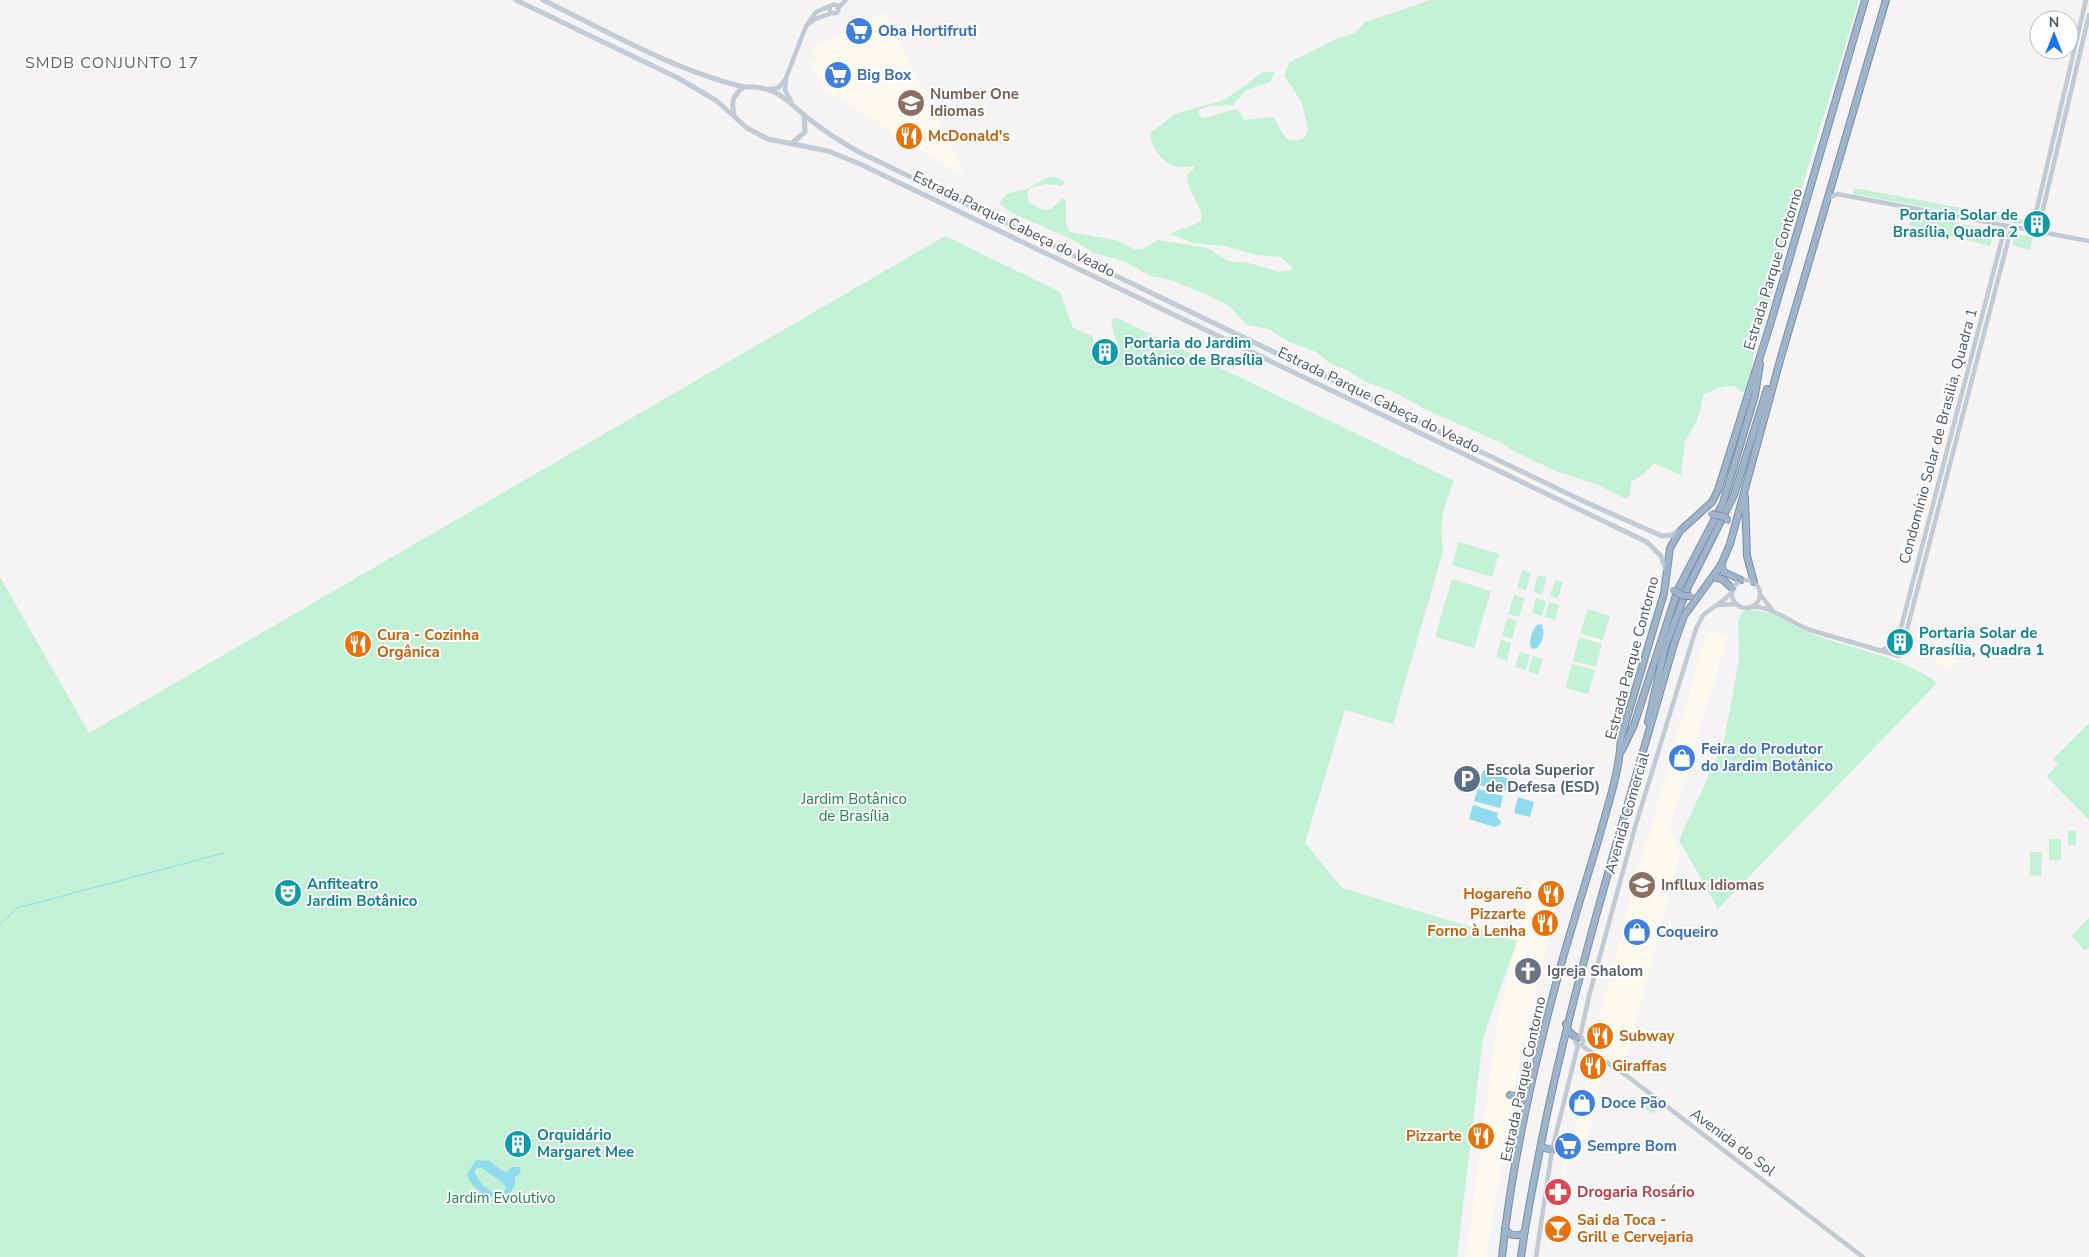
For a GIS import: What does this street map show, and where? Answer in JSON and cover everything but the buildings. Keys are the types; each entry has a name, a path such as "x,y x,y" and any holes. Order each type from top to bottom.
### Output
{"highway":[{"name":"Estrada Parque Contorno","path":"1502,1257 1505,1229 1528,1100 1561,965 1608,806 1621,754 1621,738 1659,611 1670,548 1680,530 1712,502 1718,490 1764,344 1866,0"},
{"name":"Estrada Parque Contorno","path":"1521,1257 1524,1233 1566,1024 1678,629 1684,616 1721,565 1730,544 1785,343 1886,0"},
{"path":"1645,743 1650,709 1665,647 1688,587 1734,495 1770,379 1785,343"},
{"path":"1621,754 1634,725 1678,590 1720,510 1729,488 1755,395 1764,344"},
{"path":"1746,482 1744,512 1747,556 1754,582"},
{"path":"1698,515 1711,514 1725,517 1733,531"},
{"path":"1721,565 1724,572 1741,580"},
{"path":"1667,573 1673,590 1684,596 1691,596 1704,590"},
{"path":"1713,577 1722,579 1732,590"},
{"path":"1566,1024 1569,1032 1579,1041"},
{"path":"1562,1041 1567,1039 1579,1041"},
{"path":"1510,1095 1528,1100"},
{"path":"1541,1147 1552,1150"},
{"path":"1505,1229 1511,1235 1516,1236 1524,1233"}],"main road":[{"path":"516,0 678,78 699,90 734,115 747,128 768,138 793,142 805,132 804,115 782,95 768,89 744,87 722,82 690,70 543,0"},
{"path":"734,115 732,102 734,96 744,87"},
{"name":"Estrada Parque Cabeça do Veado","path":"804,115 828,134 859,152 1447,436 1652,533 1662,536 1672,535 1680,530"},
{"name":"Estrada Parque Cabeça do Veado","path":"793,142 844,157 905,185 1647,542 1660,556 1667,573"},
{"path":"1433,440 1438,431"},
{"path":"1443,445 1447,436"}],"street":[{"path":"768,89 780,86 786,78 806,26 816,12 839,0"},
{"path":"806,26 815,19 837,13 838,8 846,0"},
{"path":"2033,223 2086,0"},
{"path":"832,5 836,5 838,8"},
{"path":"832,5 829,10 832,13"},
{"path":"2040,225 2089,15"},
{"path":"786,78 785,90 790,102"},
{"path":"1830,187 1838,194 2005,226 2012,227 2033,223 2089,241"},
{"path":"1827,199 1838,194"},
{"path":"2033,223 2040,225"},
{"name":"Condomínio Solar de Brasilia, Quadra 1","path":"1897,643 2005,226"},
{"name":"Condomínio Solar de Brasilia, Quadra 1","path":"1881,650 1899,656 1903,645 2012,227"},
{"path":"2003,236 2009,237"},
{"path":"1774,612 1760,594 1754,582 1746,579 1741,580 1732,590 1732,599 1741,607 1758,606 1804,628 1881,650 1897,643 1903,645"},
{"name":"Avenida Comercial","path":"1536,1257 1552,1150 1612,911 1654,764 1696,629 1703,615 1725,599 1732,590"},
{"path":"1752,606 1758,602 1760,594"},
{"path":"1716,605 1736,604"},
{"name":"Avenida do Sol","path":"1579,1041 1587,1049 1627,1076 1863,1257"}],"shaded area":[{"path":"885,12 966,178 823,88 810,63 818,59 812,48"},
{"path":"1707,629 1728,636 1670,826 1680,852 1624,1069 1592,1046 1636,877 1658,808 1656,802 1666,778"},
{"path":"1937,655 1957,660 1956,664 1952,668 1942,668 1942,665 1935,664"},
{"path":"1532,881 1561,888 1518,1066 1486,1257 1466,1257 1498,1018"},
{"path":"1590,1059 1604,1068 1584,1154 1571,1150"},
{"path":"1563,1157 1568,1158 1565,1197 1558,1196"},
{"path":"1558,1207 1564,1207 1563,1238 1554,1237"}],"green space":[{"path":"1430,0 1859,0 1753,356 1751,378 1746,393 1741,392 1735,386 1722,387 1704,394 1697,421 1685,441 1681,475 1653,463 1646,472 1631,482 1630,494 1626,499 1598,485 1556,471 1513,451 1502,443 1431,412 1391,391 1366,382 1345,369 1333,365 1316,352 1289,342 1269,329 1247,325 1229,306 1205,294 1171,280 1151,276 1123,261 1094,253 1069,238 1012,213 1000,204 1002,199 1008,194 1029,188 1046,178 1055,177 1065,182 1062,186 1047,184 1030,188 1027,193 1029,203 1046,211 1063,198 1066,200 1066,221 1070,232 1116,240 1134,249 1142,249 1158,240 1208,248 1228,261 1249,263 1279,272 1292,270 1292,267 1281,257 1257,255 1224,246 1193,243 1170,234 1195,224 1202,219 1187,179 1188,173 1193,170 1194,166 1180,167 1167,163 1155,149 1152,143 1151,132 1177,113 1224,100 1263,72 1275,72 1270,82 1245,91 1233,105 1209,106 1199,110 1198,113 1202,118 1207,118 1229,110 1238,109 1244,120 1273,117 1286,138 1290,140 1303,139 1308,131 1302,103 1284,75 1290,62 1338,38 1354,33 1366,22"},
{"path":"1855,188 2025,220 2031,216 2029,225 2024,225 1853,194"},
{"path":"1910,214 1995,230 1990,246 1909,225"},
{"path":"2015,234 2033,237 2030,250 2012,245"},
{"name":"Jardim Botânico de Brasília","path":"945,236 1060,292 1073,328 1092,336 1100,358 1120,352 1111,324 1115,317 1454,481 1443,515 1441,530 1443,551 1393,724 1345,710 1305,843 1342,888 1517,941 1483,1038 1457,1257 0,1257 0,577 89,733"},
{"path":"1459,542 1499,554 1492,577 1452,565"},
{"path":"1522,570 1531,573 1526,590 1517,588"},
{"path":"1538,575 1547,577 1542,595 1533,592"},
{"path":"1452,579 1491,591 1474,648 1435,637"},
{"path":"1555,580 1563,582 1558,599 1550,596"},
{"path":"1514,595 1525,598 1519,617 1508,614"},
{"path":"1536,598 1546,601 1542,616 1532,613"},
{"path":"1549,602 1559,605 1555,620 1545,617"},
{"path":"1588,609 1610,616 1603,640 1580,633"},
{"path":"1746,610 1767,613 1817,636 1895,660 1924,674 1937,683 1718,909 1679,840 1724,742 1739,658 1738,621 1741,614"},
{"path":"1507,618 1517,621 1512,639 1502,636"},
{"path":"1579,637 1602,644 1596,667 1573,661"},
{"path":"1501,640 1511,643 1507,661 1496,657"},
{"path":"1520,652 1530,655 1526,670 1515,667"},
{"path":"1533,656 1543,659 1538,675 1528,671"},
{"path":"1572,664 1595,670 1588,694 1565,688"},
{"path":"2089,723 2089,820 2046,776 2058,765 2053,759"},
{"path":"2068,831 2076,831 2076,845 2068,845"},
{"path":"2049,839 2061,839 2061,860 2049,860"},
{"path":"2030,852 2042,852 2041,876 2030,875"},
{"path":"2089,917 2089,947 2085,951 2071,936"},
{"path":"1645,1097 1658,1106 1654,1114 1640,1105"}],"water":[{"path":"1541,624 1544,633 1541,642 1537,648 1532,649 1530,640 1532,633 1537,625"},
{"path":"1483,770 1509,779 1513,783 1511,788 1505,790 1504,793 1479,785"},
{"path":"1478,789 1503,796 1500,808 1474,801"},
{"path":"1518,797 1534,802 1530,817 1514,813"},
{"path":"1473,805 1498,813 1497,817 1501,821 1500,825 1494,827 1469,819"},
{"path":"476,1160 490,1161 502,1171 507,1172 512,1167 519,1167 521,1171 515,1177 515,1185 506,1199 493,1198 482,1193 474,1186 467,1175","holes":["477,1168 482,1168 503,1183 506,1188 502,1194 489,1190 479,1180 474,1172"]}],"waterway":[{"path":"0,924 17,908 224,853"}],"tunnel":[{"path":"2033,226 2034,221"}],"place":[{"name":"Oba Hortifruti","path":"859,31"},
{"name":"Big Box","path":"838,75"},
{"name":"Number One Idiomas","path":"911,103"},
{"name":"McDonald's","path":"909,136"},
{"name":"Portaria Solar de Brasília, Quadra 2","path":"2037,224"},
{"name":"Portaria do Jardim Botânico de Brasília","path":"1105,352"},
{"name":"Portaria Solar de Brasília, Quadra 1","path":"1900,642"},
{"name":"Cura - Cozinha Orgânica","path":"358,644"},
{"name":"Feira do Produtor do Jardim Botânico","path":"1682,758"},
{"name":"Escola Superior de Defesa (ESD)","path":"1467,779"},
{"name":"Infllux Idiomas","path":"1642,885"},
{"name":"Anfiteatro Jardim Botânico","path":"288,893"},
{"name":"Hogareño","path":"1551,894"},
{"name":"Pizzarte Forno à Lenha","path":"1545,923"},
{"name":"Coqueiro","path":"1637,932"},
{"name":"Igreja Shalom","path":"1528,971"},
{"name":"Subway","path":"1600,1036"},
{"name":"Giraffas","path":"1593,1066"},
{"name":"Doce Pão","path":"1582,1103"},
{"name":"Pizzarte","path":"1481,1136"},
{"name":"Orquidário Margaret Mee","path":"518,1144"},
{"name":"Sempre Bom","path":"1568,1146"},
{"name":"Drogaria Rosário","path":"1558,1192"},
{"name":"Sai da Toca - Grill e Cervejaria","path":"1558,1229"}],"district":[{"name":"SMDB CONJUNTO 17","path":"112,63"}],"park label":[{"name":"Jardim Evolutivo","path":"501,1198"}]}
